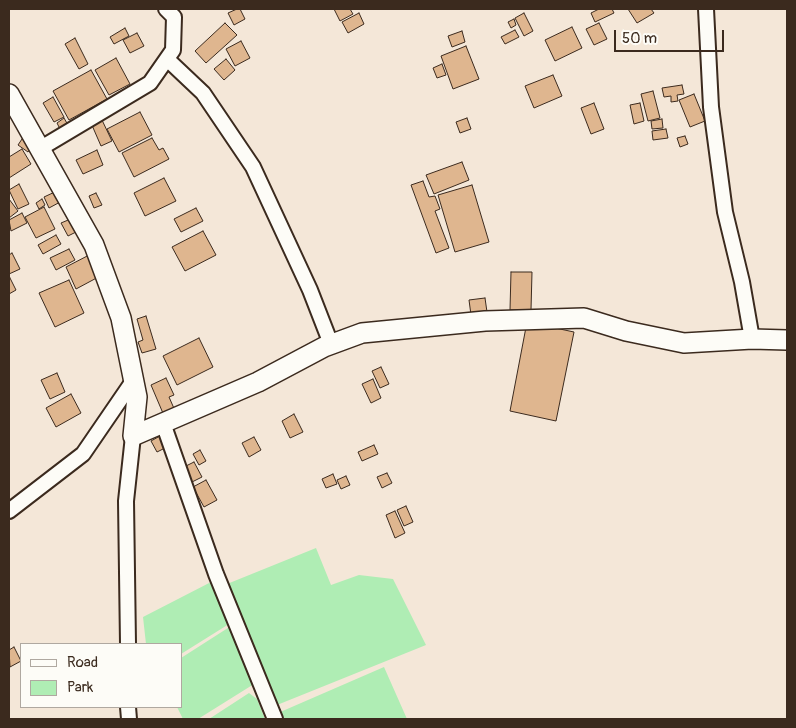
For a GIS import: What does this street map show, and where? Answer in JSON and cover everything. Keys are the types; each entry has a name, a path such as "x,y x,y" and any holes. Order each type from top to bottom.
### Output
{"street":[{"path":"41,148 150,83 173,50 174,17 166,9"},
{"path":"706,9 711,106 725,212 742,282 752,339"},
{"path":"167,59 203,93 253,167 310,290 331,344"},
{"path":"9,94 94,245 121,318 137,397 126,501 128,643"},
{"path":"133,436 258,382 331,344 362,333 485,321 584,318 626,331 684,343 752,339 787,340"},
{"path":"9,511 82,454 133,381"},
{"path":"163,423 216,574 275,719"}],"green space":[{"path":"316,548 331,585 359,575 393,579 426,645 277,705 227,584"},
{"path":"213,581 229,624 182,653 182,643 146,643 143,617"},
{"path":"231,626 254,684 198,719 183,719 178,708 182,708 182,657"},
{"path":"384,667 407,719 281,719 278,713"},
{"path":"249,693 257,699 265,719 209,719"}],"building":[{"path":"240,9 245,19 234,25 228,13"},
{"path":"334,9 350,9 353,14 340,21"},
{"path":"599,9 612,9 614,13 595,22 591,13"},
{"path":"628,9 651,9 654,13 637,23"},
{"path":"359,13 364,24 348,33 342,22"},
{"path":"524,13 533,31 524,36 515,18"},
{"path":"514,19 516,25 511,28 508,22"},
{"path":"225,23 237,35 206,63 195,51"},
{"path":"599,23 607,39 594,45 586,29"},
{"path":"572,27 582,48 555,61 545,40"},
{"path":"125,28 129,36 114,44 110,37"},
{"path":"515,30 519,37 505,44 501,37"},
{"path":"462,31 465,42 452,47 448,36"},
{"path":"137,33 144,46 130,53 123,40"},
{"path":"75,38 88,64 79,69 65,44"},
{"path":"241,41 250,58 235,66 226,49"},
{"path":"466,46 479,79 453,89 441,56"},
{"path":"116,58 130,84 109,95 95,70"},
{"path":"226,59 235,70 224,80 214,69"},
{"path":"442,64 446,75 437,78 433,68"},
{"path":"91,70 107,99 69,120 53,91"},
{"path":"553,75 562,96 534,108 525,86"},
{"path":"682,85 684,94 677,95 678,101 671,102 671,96 664,97 662,88"},
{"path":"653,91 660,118 648,121 641,94"},
{"path":"694,94 705,121 690,127 679,100"},
{"path":"53,97 64,117 54,122 43,103"},
{"path":"594,103 604,129 591,134 581,108"},
{"path":"640,103 644,121 634,124 630,105"},
{"path":"140,112 152,135 119,152 107,129"},
{"path":"64,118 68,125 60,129 57,123"},
{"path":"101,118 112,141 101,146 91,123"},
{"path":"467,118 471,129 460,133 456,122"},
{"path":"662,119 663,128 652,129 651,121"},
{"path":"666,129 668,138 653,140 652,131"},
{"path":"26,133 34,143 28,152 18,145"},
{"path":"685,136 688,144 680,147 677,138"},
{"path":"152,138 159,150 163,148 169,159 134,177 122,153"},
{"path":"22,149 31,164 9,178 9,157"},
{"path":"97,150 103,165 83,174 76,160"},
{"path":"462,162 469,180 434,194 426,175"},
{"path":"164,178 176,201 145,216 134,193"},
{"path":"423,181 429,197 435,196 440,209 435,211 449,248 436,253 411,185"},
{"path":"19,184 29,204 18,209 9,190"},
{"path":"472,185 489,242 455,252 438,195"},
{"path":"57,191 62,201 49,208 44,197"},
{"path":"96,193 102,205 94,208 89,196"},
{"path":"9,199 18,211 9,218"},
{"path":"42,199 45,205 39,209 36,203"},
{"path":"44,207 55,229 36,238 25,217"},
{"path":"196,208 203,221 181,232 174,219"},
{"path":"22,213 27,223 11,231 9,220"},
{"path":"73,218 78,231 68,236 61,223"},
{"path":"203,231 216,255 185,271 172,247"},
{"path":"56,235 61,244 43,254 38,245"},
{"path":"69,249 75,260 56,270 50,258"},
{"path":"12,253 20,269 9,274 9,255"},
{"path":"93,253 104,274 76,289 66,267"},
{"path":"511,272 532,272 531,310 510,310"},
{"path":"9,279 16,290 9,294"},
{"path":"69,280 84,313 55,327 39,293"},
{"path":"485,298 487,312 471,315 469,300"},
{"path":"146,316 156,349 142,353 138,342 143,340 137,319"},
{"path":"527,322 574,332 556,421 510,411"},
{"path":"199,338 213,367 177,385 163,356"},
{"path":"381,367 389,384 380,388 372,371"},
{"path":"57,373 65,392 50,399 41,380"},
{"path":"166,378 174,395 169,397 176,413 165,418 151,385"},
{"path":"373,379 381,398 371,403 362,384"},
{"path":"71,394 81,413 56,427 46,408"},
{"path":"294,414 303,432 290,438 282,421"},
{"path":"160,436 169,446 157,452 151,441"},
{"path":"254,437 261,450 249,457 242,443"},
{"path":"374,445 378,454 362,461 358,452"},
{"path":"200,450 206,461 199,465 193,454"},
{"path":"194,462 202,477 192,482 184,467"},
{"path":"387,473 392,483 382,488 377,477"},
{"path":"333,474 337,484 326,488 322,479"},
{"path":"346,476 350,485 341,489 337,480"},
{"path":"206,480 217,500 204,507 193,487"},
{"path":"406,506 413,522 404,526 397,510"},
{"path":"395,511 405,533 395,538 386,515"},
{"path":"14,647 20,659 20,662 10,667 9,650"}]}
